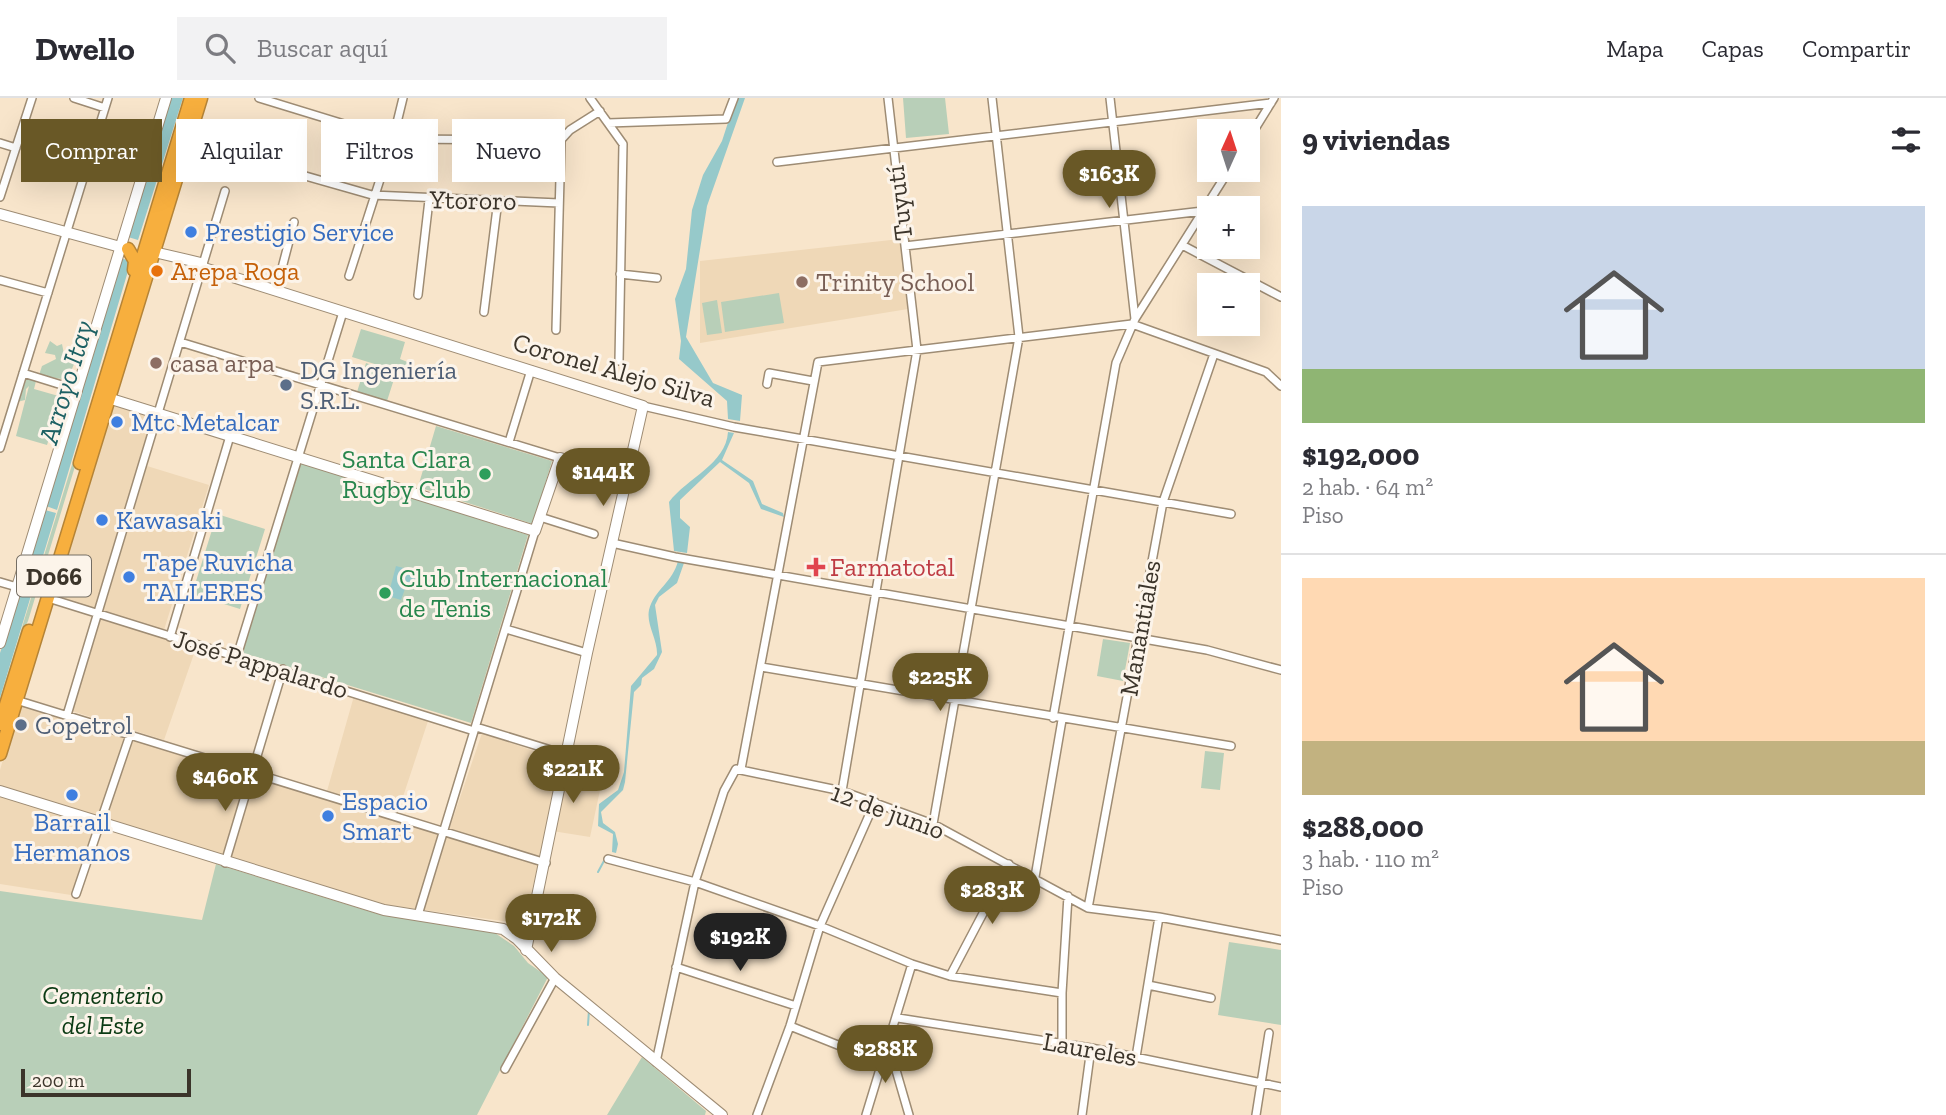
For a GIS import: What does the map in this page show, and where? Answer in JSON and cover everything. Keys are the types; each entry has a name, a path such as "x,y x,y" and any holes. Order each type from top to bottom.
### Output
{"highway":[{"name":"D066","path":"0,724 104,397 134,251 191,98"},
{"name":"D066","path":"0,754 104,397 114,350 129,301 134,251 201,98"}],"main road":[{"path":"0,643 78,390 134,251 166,98"},
{"name":"Coronel Alejo Silva","path":"0,214 134,251 201,263 204,268 643,407"},
{"path":"104,397 535,531 560,458 625,480"},
{"path":"526,950 587,653 643,407"},
{"path":"0,791 225,863 384,910 507,931 531,930"},
{"path":"507,931 555,978 711,1111 722,1115"}],"street":[{"path":"0,197 32,98"},
{"path":"74,98 105,108"},
{"path":"0,448 108,98"},
{"path":"259,98 328,119"},
{"path":"398,119 403,98"},
{"path":"590,98 621,139 624,153 619,362"},
{"path":"608,122 727,118 734,98"},
{"name":"Tuyutí","path":"842,791 917,350 888,98"},
{"path":"933,824 1019,337 992,98"},
{"path":"1110,98 1133,321"},
{"path":"777,162 997,137 1272,100"},
{"path":"1260,120 1272,100"},
{"path":"565,136 600,111"},
{"path":"0,143 16,148"},
{"name":"Ytororo","path":"307,176 372,195 429,200 559,203"},
{"path":"349,276 377,182"},
{"path":"556,330 560,182"},
{"path":"67,715 160,414 225,191"},
{"path":"418,295 429,200"},
{"path":"485,312 498,201"},
{"path":"905,246 1197,213"},
{"path":"1053,718 1112,376 1133,321 1197,221"},
{"path":"276,291 295,222"},
{"path":"1182,245 1281,298"},
{"path":"620,275 657,278"},
{"path":"0,280 48,293"},
{"path":"237,656 343,312"},
{"path":"656,1062 695,882 731,775 741,769 818,362 1133,321 1266,372 1281,386"},
{"path":"180,342 560,458"},
{"name":"Manantiales","path":"1088,908 1163,502 1214,354"},
{"path":"509,442 531,370"},
{"path":"23,373 78,390"},
{"path":"767,384 769,373 813,381"},
{"name":"Coronel Alejo Silva","path":"643,407 731,427 1231,514"},
{"path":"170,637 230,436"},
{"path":"540,517 594,534"},
{"path":"418,915 535,531"},
{"path":"612,543 675,557 1207,650 1281,670"},
{"path":"0,582 17,587"},
{"name":"José Pappalardo","path":"47,598 475,729 567,755 609,761"},
{"path":"506,629 587,653"},
{"path":"761,667 1121,730 1231,746"},
{"path":"225,863 283,669"},
{"path":"16,700 546,863"},
{"path":"1035,877 1062,719"},
{"path":"76,894 130,735"},
{"name":"12 de junio","path":"741,769 842,791 933,824 1088,908 1159,917 1281,940"},
{"path":"757,1115 790,1026 820,926 875,802"},
{"path":"608,859 695,882 950,976 1062,993"},
{"path":"950,976 1009,864"},
{"path":"1062,1044 1068,896"},
{"path":"1136,1057 1159,917"},
{"path":"866,1115 898,1018 912,964"},
{"path":"676,967 796,1006"},
{"path":"505,1069 555,978"},
{"path":"1148,985 1211,998"},
{"name":"Laureles","path":"898,1018 1091,1048 1281,1087"},
{"path":"790,1026 883,1063"},
{"path":"1255,1115 1269,1034"},
{"path":"889,1046 909,1115"},
{"path":"1082,1115 1091,1048"}],"shaded area":[{"name":"Trinity School","path":"900,239 908,309 700,343 700,261"},
{"path":"111,401 156,415 94,610 52,597"},
{"path":"147,466 209,485 164,630 103,612"},
{"path":"99,619 196,648 164,740 72,711"},
{"path":"354,696 428,721 396,818 448,833 482,733 563,761 605,767 590,837 546,830 524,924 381,904 100,818 71,895 0,884 0,770 19,704 325,798"}],"green space":[{"path":"903,98 945,98 949,134 906,138"},
{"path":"133,266 125,302 28,621 15,654 0,712 0,699"},
{"path":"779,293 784,323 725,332 721,302"},
{"path":"717,300 722,333 707,335 702,303"},
{"path":"361,329 405,342 400,359 410,363 407,374 352,357"},
{"path":"50,341 57,346 62,344 64,354 73,357 75,362 67,380 39,375 42,366 56,359 55,355 45,353"},
{"path":"366,363 396,373 387,401 357,392"},
{"path":"27,378 36,381 34,389 62,397 47,445 16,436 29,386 25,400 17,402"},
{"name":"Santa Clara Rugby Club","path":"436,426 552,461 533,524 418,487"},
{"name":"Club Internacional de Tenis","path":"301,462 528,535 471,723 240,652"},
{"path":"217,514 265,529 240,609 192,594"},
{"path":"1103,639 1130,643 1123,681 1097,676"},
{"path":"1205,751 1224,753 1220,790 1201,788"},
{"name":"Cementerio del Este","path":"216,864 378,914 495,933 514,946 528,963 548,977 477,1115 0,1115 0,891 202,920"},
{"path":"1229,942 1281,950 1281,1025 1218,1015"},
{"path":"642,1057 706,1111 705,1115 607,1115"}],"water":[{"path":"171,98 183,98 162,164 162,127"},
{"path":"736,98 745,98 707,206 686,337 713,383 742,395 740,421 728,419 727,401 679,359 681,341 675,299 686,269 692,210 703,175 722,141"},
{"path":"145,182 156,182 138,240 128,237"},
{"path":"120,258 131,261 57,510 46,506"},
{"path":"728,432 734,433 722,460 753,481 762,504 783,513 784,517 761,509 749,483 720,462 680,500 680,518 690,527 687,553 674,551 669,502 713,462 726,443"},
{"path":"45,510 56,513 0,698 0,653"},
{"path":"678,561 684,563 677,583 659,597 655,605 662,652 654,669 642,678 641,685 634,692 623,790 601,812 603,823 615,832 618,844 616,853 612,852 613,834 598,826 599,804 618,790 624,772 631,686 657,655 649,610"},
{"path":"396,566 419,572 414,588 406,586 401,600 388,596"}],"waterway":[{"path":"598,872 605,859"},
{"path":"581,929 586,915"},
{"path":"588,1025 589,1010"}],"place":[{"name":"Prestigio Service","path":"191,232"},
{"name":"Arepa Roga","path":"157,271"},
{"name":"Trinity School","path":"802,282"},
{"name":"casa arpa","path":"156,363"},
{"name":"DG Ingeniería S.R.L.","path":"286,385"},
{"name":"Mtc Metalcar","path":"117,422"},
{"name":"Santa Clara Rugby Club","path":"485,474"},
{"name":"Kawasaki","path":"102,520"},
{"name":"Farmatotal","path":"816,567"},
{"name":"Tape Ruvicha TALLERES","path":"129,577"},
{"name":"Club Internacional de Tenis","path":"385,593"},
{"name":"Copetrol","path":"21,725"},
{"name":"Barrail Hermanos","path":"72,795"},
{"name":"Espacio Smart","path":"328,816"}],"water label":[{"name":"Arroyo Itay","path":"66,382"}]}
